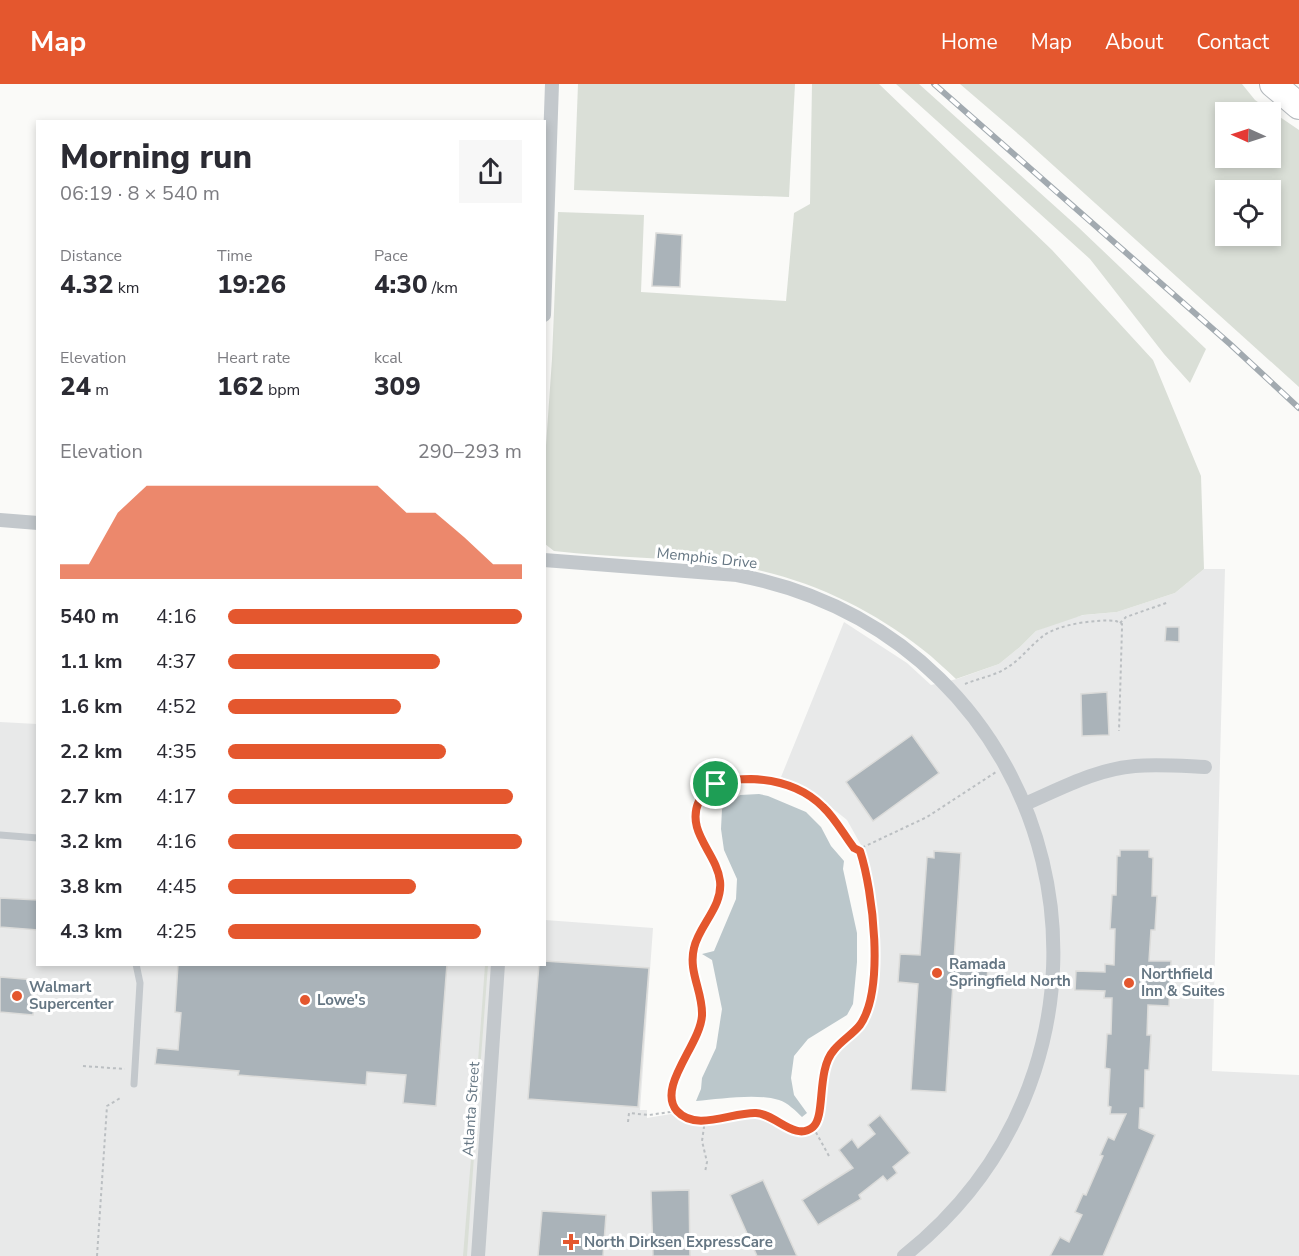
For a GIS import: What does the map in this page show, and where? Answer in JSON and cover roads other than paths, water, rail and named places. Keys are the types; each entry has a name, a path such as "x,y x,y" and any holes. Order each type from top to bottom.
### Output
{"highway":[{"path":"1273,84 1299,106"}],"street":[{"path":"546,257 552,84"},
{"path":"0,520 36,523"},
{"name":"Memphis Drive","path":"546,560 737,575 765,580 830,605 857,618 899,645 927,667 948,688 988,736 1004,763 1025,804 1045,865 1053,927 1053,979 1042,1050 1015,1119 976,1184 944,1220 904,1256"},
{"path":"1025,804 1093,775 1117,769 1151,766 1205,767"},
{"name":"Atlanta Street","path":"478,1256 498,966"}],"lane":[{"path":"0,835 36,838"},
{"path":"134,1084 140,983 136,966"}],"railway":[{"path":"934,84 1230,344 1299,408"}],"place":[{"name":"Ramada Springfield North","path":"937,973"},
{"name":"Northfield Inn & Suites","path":"1129,983"},
{"name":"Walmart Supercenter","path":"17,996"},
{"name":"Lowe's","path":"305,1000"},
{"name":"North Dirksen ExpressCare","path":"571,1242"}]}
